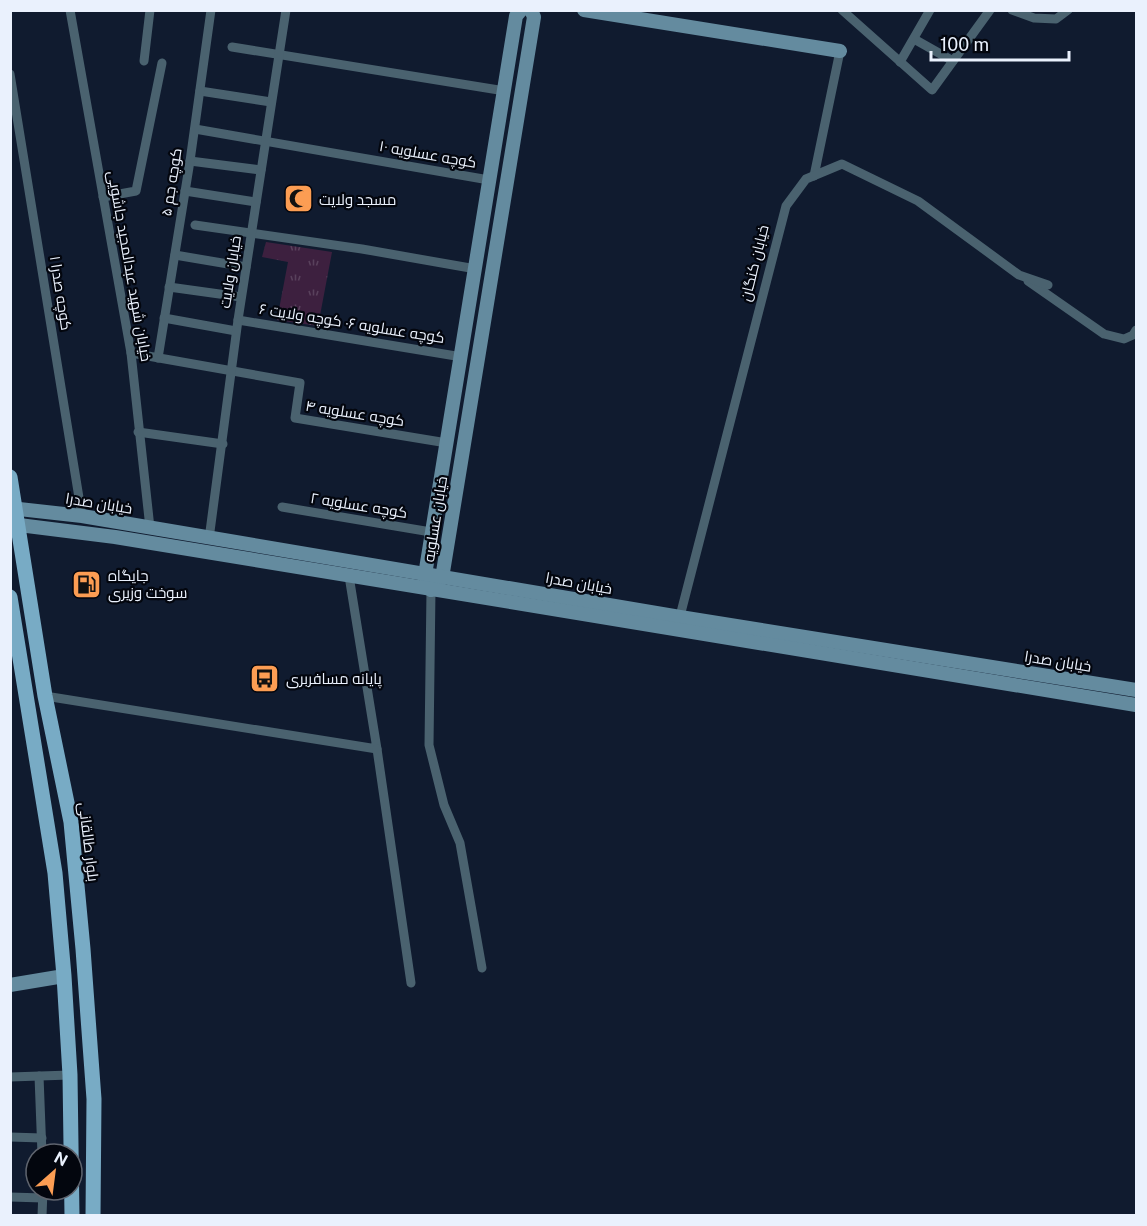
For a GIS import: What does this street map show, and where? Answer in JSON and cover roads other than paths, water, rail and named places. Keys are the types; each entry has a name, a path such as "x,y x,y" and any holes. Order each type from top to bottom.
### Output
{"main road":[{"name":"بلوار طالقانی","path":"10,477 15,525 45,696 71,822 94,1099 93,1215"},
{"path":"10,597 55,873 70,1075 72,1215"}],"street":[{"name":"خیابان شهید عبدالمجید جاشویی","path":"70,10 131,353 150,528"},
{"path":"144,61 150,10"},
{"name":"کوچه جم ۵","path":"158,358 195,129 211,10"},
{"name":"خیابان ولایت","path":"209,539 223,444 237,320 286,10"},
{"name":"خیابان عسلویه","path":"521,10 516,16 462,357 431,532 425,575 431,590 442,578 534,17 531,10"},
{"path":"584,10 658,16 840,51 814,176"},
{"path":"842,10 932,90 990,10"},
{"path":"900,62 930,10"},
{"path":"1012,10 1034,18 1056,19 1068,10"},
{"path":"914,39 953,61"},
{"path":"232,47 505,91"},
{"path":"103,197 136,191 162,63"},
{"name":"کوچه صدرا ۱","path":"10,74 82,516"},
{"path":"200,91 271,102"},
{"name":"کوچه عسلویه ۱۰","path":"195,129 489,180"},
{"path":"190,161 261,170"},
{"name":"خیابان کنگان","path":"678,624 786,206 806,178 842,164 918,201 1019,274 1048,285"},
{"path":"185,191 256,202"},
{"path":"195,225 362,249 476,269"},
{"path":"175,255 246,267"},
{"path":"1019,274 1104,334 1124,339 1133,335 1137,330"},
{"path":"169,287 241,297"},
{"path":"164,318 236,331"},
{"name":"کوچه عسلویه ۶- کوچه ولایت ۶","path":"237,320 462,357"},
{"path":"131,353 232,370"},
{"name":"کوچه عسلویه ۴","path":"232,370 300,382 295,418 447,443"},
{"path":"138,432 223,444"},
{"name":"خیابان صدرا","path":"13,507 82,516 116,530 255,554 425,575 888,665 1137,705"},
{"name":"کوچه عسلویه ۲","path":"282,507 431,532"},
{"name":"خیابان صدرا","path":"15,525 116,530 150,528 209,539 255,554 349,576 431,590 890,651 1137,690"},
{"path":"349,576 411,983"},
{"path":"431,590 429,745 444,805 460,843 482,968"},
{"path":"888,665 890,651"},
{"path":"1013,686 1015,671"},
{"path":"45,696 377,749"},
{"path":"10,985 64,976"},
{"path":"10,1077 70,1075"},
{"path":"39,1076 42,1142"},
{"path":"10,1137 42,1137"}],"place":[{"name":"مسجد ولایت","path":"298,199"},
{"name":"جایگاه سوخت وزیری","path":"87,584"},
{"name":"پایانه مسافربری","path":"265,678"}]}
